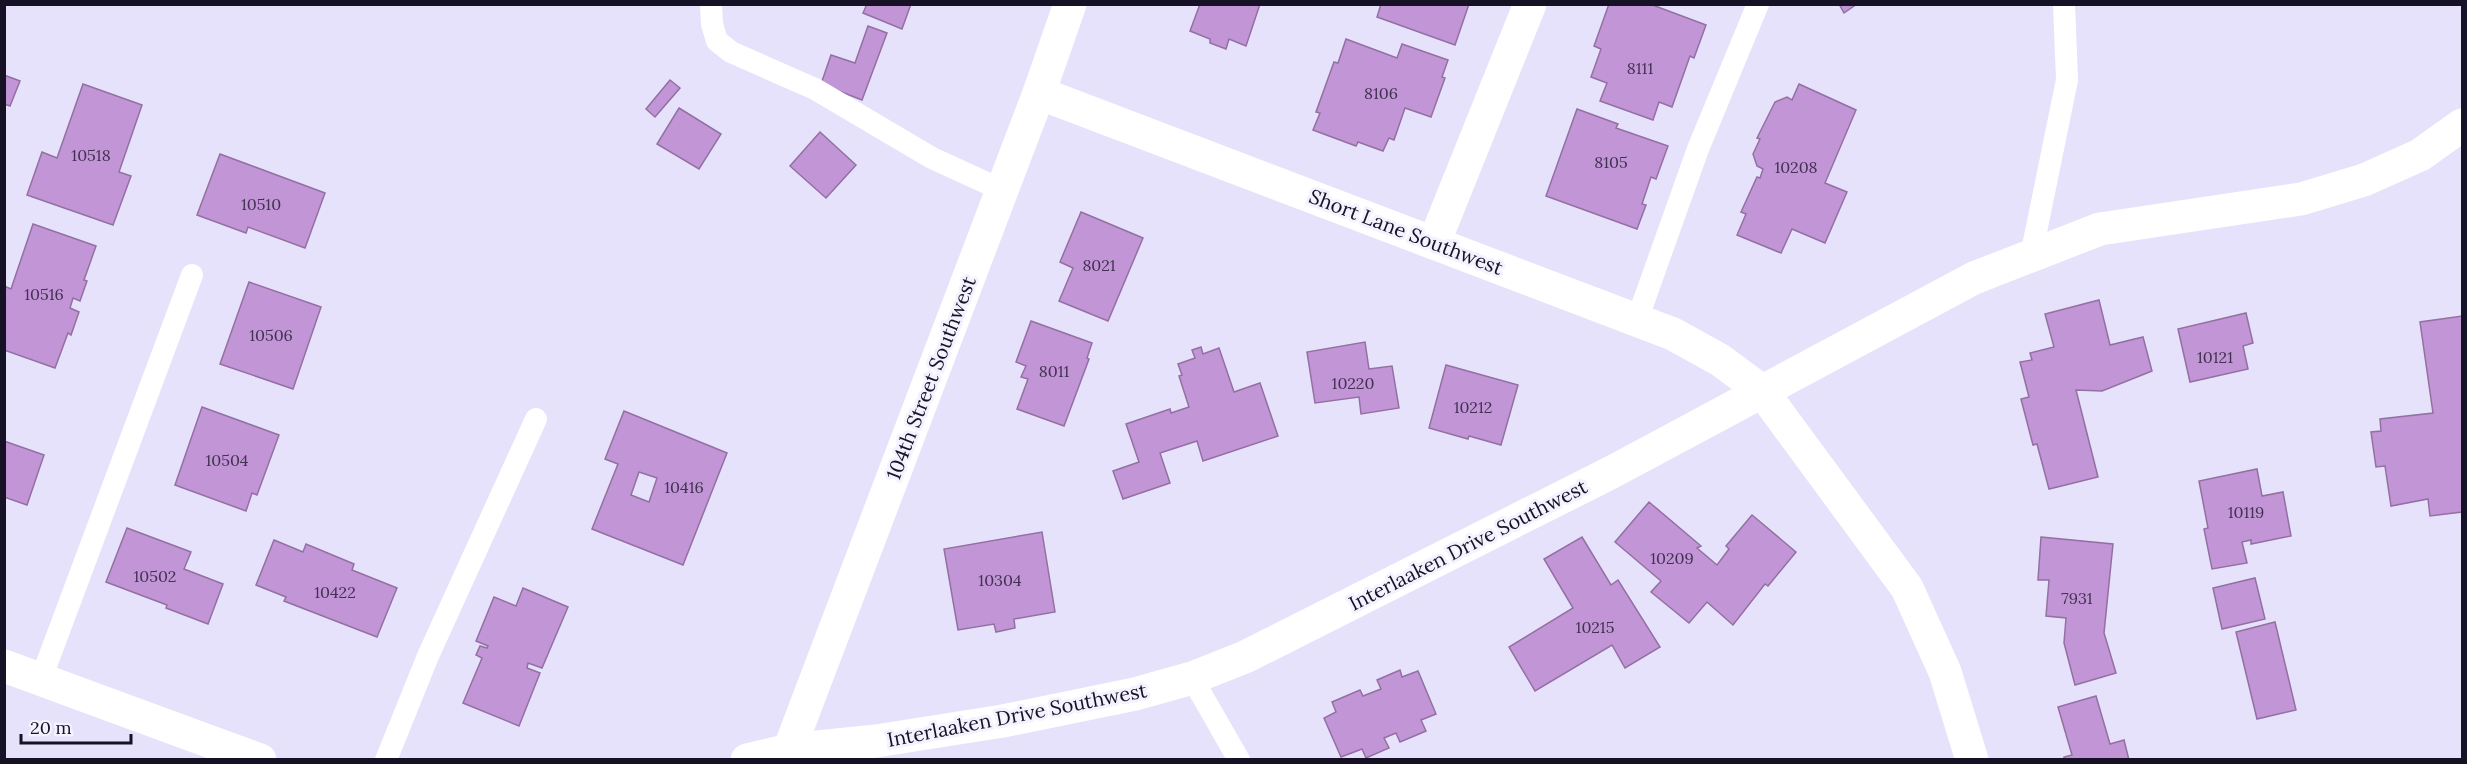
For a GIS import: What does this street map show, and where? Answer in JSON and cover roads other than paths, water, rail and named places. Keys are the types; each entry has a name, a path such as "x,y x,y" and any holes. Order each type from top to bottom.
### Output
{"street":[{"name":"104th Street Southwest","path":"789,750 1040,93 1070,4"},
{"path":"1434,243 1530,4"},
{"name":"Short Lane Southwest","path":"1040,93 1673,334 1711,355 1762,391"},
{"name":"Interlaaken Drive Southwest","path":"747,759 789,750 876,741 1003,721 1135,694 1192,678 1245,657 1560,499 1974,278 2100,230 2301,199 2364,180 2420,155 2463,125"},
{"path":"1762,391 1907,588 1945,672 1972,759"},
{"path":"4,666 260,759"}],"lane":[{"path":"711,4 712,24 717,41 731,52 815,88 932,158 1002,190"},
{"path":"1637,320 1698,149 1758,4"},
{"path":"2031,256 2067,80 2064,4"},
{"path":"41,679 192,275"},
{"path":"386,759 428,656 536,419"},
{"path":"1192,678 1239,759"}]}
